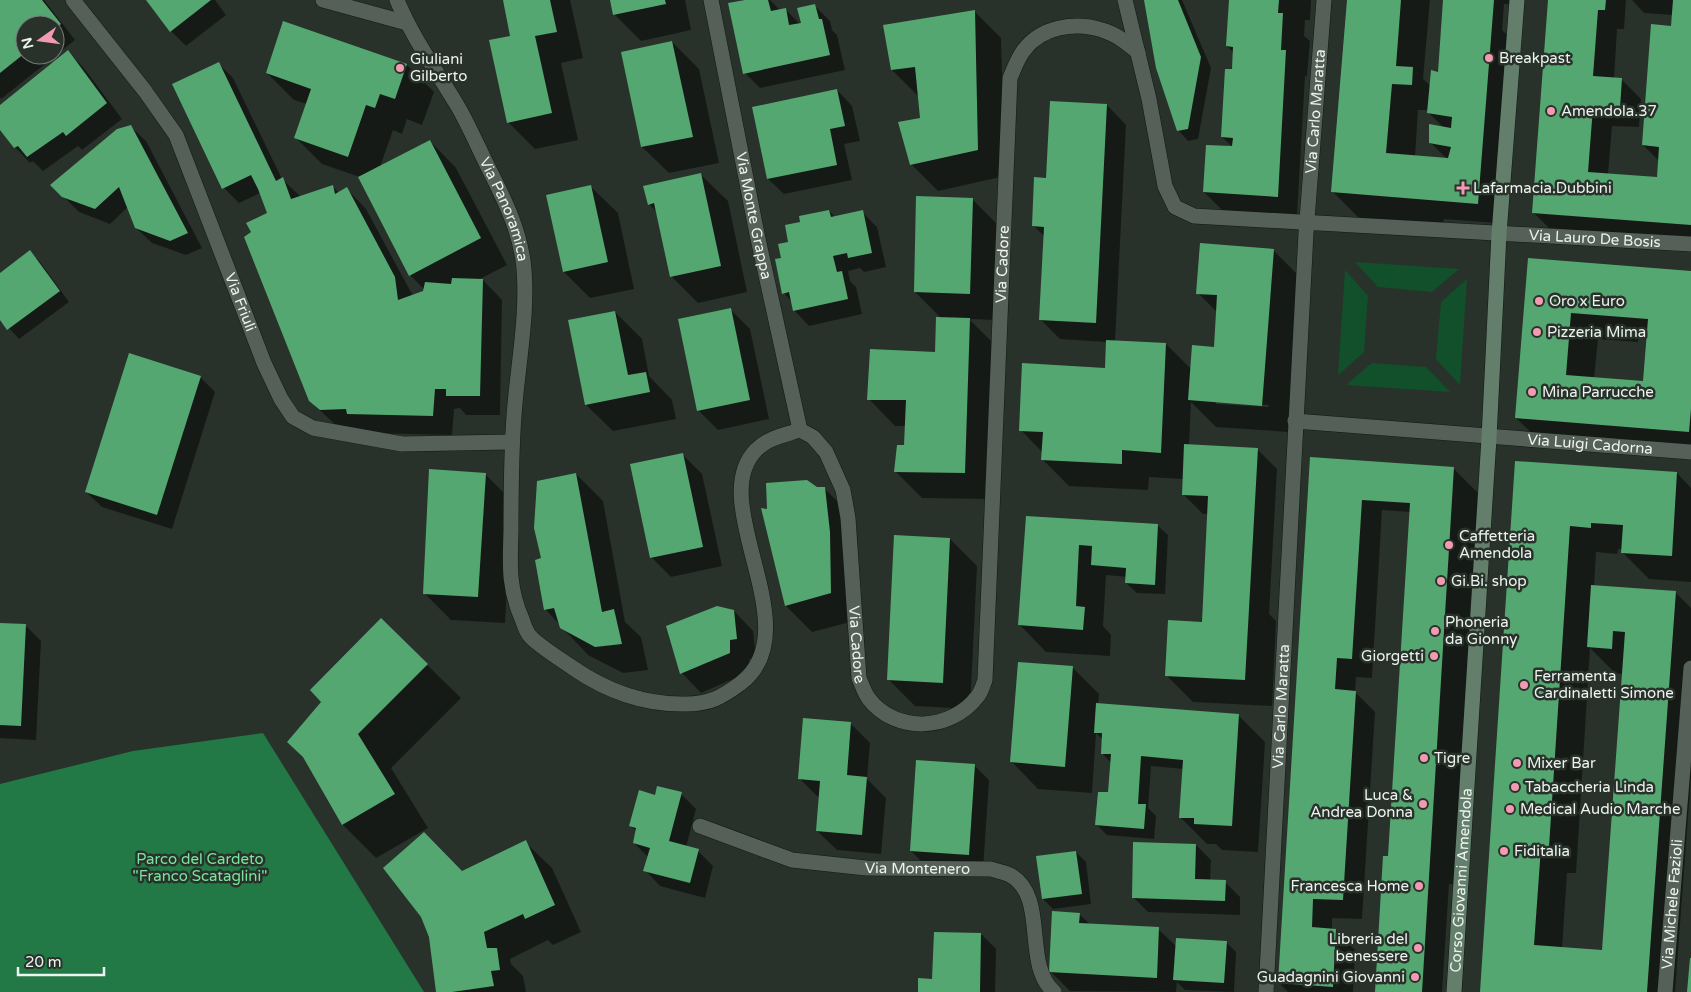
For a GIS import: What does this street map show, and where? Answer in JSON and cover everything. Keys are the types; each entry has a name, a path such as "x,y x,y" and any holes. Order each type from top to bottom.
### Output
{"street":[{"name":"Via Friuli","path":"73,0 145,91 176,135 264,363 281,400 293,417 313,428 402,444 512,442"},
{"path":"323,0 407,23"},
{"name":"Via Panoramica","path":"398,0 407,23 459,108 513,218 523,260 525,302 512,442"},
{"name":"Via Monte Grappa","path":"711,0 757,234 800,430"},
{"name":"Via Lauro De Bosis","path":"1125,0 1138,52 1165,186 1174,207 1194,216 1691,244"},
{"name":"Via Carlo Maratta","path":"1266,992 1307,222 1324,0"},
{"path":"1499,234 1517,0"},
{"name":"Via Cadore","path":"800,430 813,437 826,452 843,490 848,518 860,678 869,699 887,715 902,723 922,724 941,722 960,713 978,697 985,680 1010,78 1023,50 1038,36 1056,28 1084,26 1102,30 1122,40 1138,52"},
{"name":"Corso Giovanni Amendola","path":"1454,992 1489,438 1499,234"},
{"name":"Via Luigi Cadorna","path":"1296,421 1489,438 1691,452"},
{"path":"512,442 510,582 520,615 530,636 594,683 638,699 665,704 690,704 713,701 732,689 746,678 761,657 766,638 766,617 743,508 741,480 746,464 757,449 775,437 800,430"},
{"name":"Via Michele Fazioli","path":"1665,992 1691,668"},
{"name":"Via Montenero","path":"700,826 792,860 866,868 991,869 1010,875 1024,888 1030,903 1040,968 1047,986 1054,992"}],"green space":[{"path":"1355,262 1459,269 1432,292 1378,287"},
{"path":"1345,270 1368,296 1364,352 1338,375"},
{"path":"1467,279 1460,385 1436,359 1441,302"},
{"path":"1372,363 1426,367 1450,392 1346,385"},
{"name":"Parco del Cardeto \"Franco Scataglini\"","path":"263,733 424,992 0,992 0,784 133,751"}],"building":[{"path":"0,0 42,0 54,15 15,15 15,61 0,73"},
{"path":"146,0 211,0 170,32"},
{"path":"503,0 550,0 557,32 535,36 552,113 507,123 489,40 510,36"},
{"path":"610,0 665,0 666,4 613,15"},
{"path":"745,0 768,0 771,11 786,8 789,25 801,23 797,8 815,4 819,19 822,19 830,55 743,74 728,3"},
{"path":"1144,0 1178,0 1201,57 1188,129 1177,131 1156,68"},
{"path":"1229,0 1279,0 1278,13 1283,13 1281,50 1286,50 1278,197 1203,192 1206,145 1232,146 1233,138 1221,137 1225,69 1232,69 1233,47 1226,46"},
{"path":"1347,0 1401,0 1396,66 1413,67 1412,85 1392,84 1386,153 1448,158 1451,147 1429,143 1429,124 1451,128 1452,117 1427,113 1431,70 1438,72 1443,0 1494,0 1478,204 1331,192"},
{"path":"1548,0 1606,0 1605,10 1598,10 1593,76 1622,78 1620,108 1593,107 1588,172 1657,177 1659,147 1642,145 1651,24 1671,26 1673,0 1691,0 1691,225 1532,213"},
{"path":"975,10 978,150 910,165 898,122 920,118 915,67 891,70 883,25"},
{"path":"283,21 407,64 395,99 380,94 375,108 366,105 348,157 294,138 311,89 266,73"},
{"path":"672,41 693,137 641,147 621,52"},
{"path":"68,50 107,103 66,136 63,132 27,157 18,146 14,148 0,130 0,105 49,65 65,65 65,52"},
{"path":"219,62 276,181 283,177 291,199 333,185 335,194 347,187 395,277 398,300 423,291 425,282 451,284 452,278 483,279 480,396 446,396 446,389 435,389 433,416 347,414 346,409 320,410 309,401 244,237 251,232 246,223 267,213 258,189 251,175 222,189 172,84"},
{"path":"837,89 845,126 830,129 837,165 767,179 752,107"},
{"path":"1050,101 1107,104 1096,323 1039,320 1044,227 1032,226 1034,177 1046,178"},
{"path":"131,125 188,233 170,241 135,228 119,187 95,209 62,197 50,185 117,129"},
{"path":"430,140 481,238 409,276 358,177"},
{"path":"701,173 721,266 670,277 654,203 648,205 643,186"},
{"path":"591,185 608,262 563,272 546,195"},
{"path":"916,196 973,198 970,294 914,292"},
{"path":"829,210 831,217 863,210 872,253 848,258 847,253 833,256 837,272 842,271 848,299 793,311 789,292 782,294 775,259 781,258 778,244 788,242 785,225 800,222 799,216"},
{"path":"1200,243 1274,249 1262,406 1188,400 1192,345 1214,347 1217,295 1196,294"},
{"path":"30,250 60,291 7,330 0,320 0,273"},
{"path":"1528,258 1691,271 1691,409 1689,432 1515,418","holes":["1571,313 1648,319 1643,381 1566,375"]},
{"path":"731,308 750,400 697,411 678,319"},
{"path":"615,311 628,375 646,372 650,392 585,405 568,320"},
{"path":"936,317 970,318 965,473 894,472 897,445 904,445 906,400 867,400 870,349 935,352"},
{"path":"1106,340 1166,343 1161,453 1122,450 1122,464 1041,460 1043,432 1019,431 1022,363 1105,368"},
{"path":"129,353 201,376 157,515 85,492"},
{"path":"1184,444 1258,448 1245,680 1165,676 1168,620 1202,622 1208,496 1182,495"},
{"path":"683,453 703,547 650,558 630,464"},
{"path":"1310,457 1454,467 1422,992 1375,992 1383,856 1388,856 1410,503 1362,500 1352,659 1337,658 1335,689 1356,691 1343,900 1313,899 1312,927 1336,929 1333,987 1278,983"},
{"path":"1515,461 1677,472 1672,556 1621,553 1623,525 1591,523 1591,528 1570,526 1549,847 1541,847 1534,945 1602,950 1625,632 1613,631 1612,649 1587,647 1591,585 1676,591 1647,992 1480,992"},
{"path":"429,469 486,473 478,597 423,594"},
{"path":"576,473 602,612 614,609 622,644 595,647 560,628 554,608 544,610 535,560 541,558 534,528 537,481"},
{"path":"807,480 817,487 825,487 830,532 831,593 785,606 761,508 767,509 766,483"},
{"path":"1026,516 1158,524 1155,585 1125,583 1126,568 1091,565 1092,546 1079,545 1076,606 1085,607 1083,630 1018,625"},
{"path":"894,535 950,538 943,683 887,680"},
{"path":"717,606 734,610 737,639 730,640 730,653 680,674 666,626"},
{"path":"381,618 428,664 358,734 395,794 342,825 303,757 287,742 321,702 310,690"},
{"path":"0,623 26,624 21,726 0,725"},
{"path":"1018,662 1073,666 1065,767 1010,762"},
{"path":"1096,703 1239,714 1232,826 1194,824 1194,818 1179,818 1183,760 1141,756 1138,804 1146,804 1144,829 1095,825 1098,792 1108,792 1111,754 1101,754 1102,733 1094,733"},
{"path":"803,718 851,722 847,775 867,777 862,835 816,831 820,781 798,779"},
{"path":"916,760 975,764 969,855 910,851"},
{"path":"657,786 682,792 669,841 699,849 690,883 643,871 650,848 633,843 636,828 629,826 639,790 655,795"},
{"path":"424,832 462,871 526,840 555,905 525,919 523,914 484,932 487,948 497,948 500,970 491,971 494,986 452,992 436,992 429,937 421,917 383,868"},
{"path":"1133,842 1196,844 1195,879 1226,880 1225,901 1132,898"},
{"path":"1076,851 1082,894 1042,899 1036,856"},
{"path":"1052,911 1080,913 1079,923 1159,927 1157,978 1049,972"},
{"path":"934,932 981,933 980,992 918,992 918,978 932,979"},
{"path":"1176,938 1227,941 1224,983 1173,980"},
{"path":"1690,958 1691,992 1687,992"}],"place":[{"name":"Breakpast","path":"1489,58"},
{"name":"Giuliani Gilberto","path":"400,68"},
{"name":"Amendola.37","path":"1551,111"},
{"name":"Lafarmacia.Dubbini","path":"1463,188"},
{"name":"Oro x Euro","path":"1539,301"},
{"name":"Pizzeria Mima","path":"1537,332"},
{"name":"Mina Parrucche","path":"1532,392"},
{"name":"Caffetteria Amendola","path":"1449,545"},
{"name":"Gi.Bi. shop","path":"1441,581"},
{"name":"Phoneria da Gionny","path":"1435,631"},
{"name":"Giorgetti","path":"1434,656"},
{"name":"Ferramenta Cardinaletti Simone","path":"1524,685"},
{"name":"Tigre","path":"1424,758"},
{"name":"Mixer Bar","path":"1517,763"},
{"name":"Tabaccheria Linda","path":"1515,787"},
{"name":"Luca & Andrea Donna","path":"1423,804"},
{"name":"Medical Audio Marche","path":"1510,809"},
{"name":"Fiditalia","path":"1504,851"},
{"name":"Francesca Home","path":"1419,886"},
{"name":"Libreria del benessere","path":"1418,948"},
{"name":"Guadagnini Giovanni","path":"1415,977"}]}
